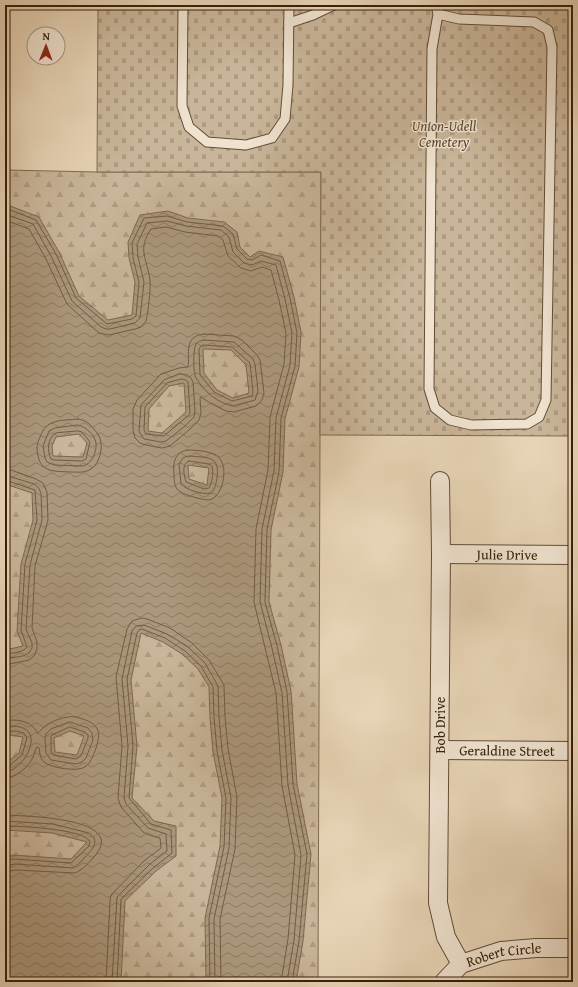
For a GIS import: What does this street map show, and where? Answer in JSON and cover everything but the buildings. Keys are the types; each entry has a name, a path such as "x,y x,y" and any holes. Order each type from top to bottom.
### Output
{"street":[{"name":"Bob Drive","path":"440,481 441,554 438,903 446,936 461,964"},
{"name":"Julie Drive","path":"441,554 573,555"},
{"name":"Geraldine Street","path":"440,750 573,751"},
{"name":"Robert Circle","path":"444,982 461,964 501,951 536,948 573,948"}],"lane":[{"path":"183,5 182,106 189,127 207,142 246,145 272,138 285,119 288,85 289,5"},
{"path":"289,23 313,15 334,5"},
{"path":"437,10 459,19 534,22 548,30 552,47 546,400 539,417 527,424 472,425 450,420 435,408 429,389 432,49 437,10"}],"green space":[{"name":"Union-Udell Cemetery","path":"98,5 573,5 573,436 320,435 321,172 97,172"},
{"path":"5,170 97,172 321,172 318,982 5,982"}],"water":[{"path":"5,204 39,217 59,252 79,296 108,320 132,315 135,282 129,258 128,242 140,215 168,211 188,218 224,222 237,232 240,247 250,257 259,251 283,257 294,297 301,332 299,367 285,419 283,472 271,530 269,602 281,645 291,691 297,784 311,854 303,941 296,982 206,982 205,918 220,846 222,798 213,752 209,687 198,669 182,654 163,642 141,633 131,680 137,746 132,798 154,821 176,826 176,856 156,871 125,901 121,982 5,982 5,858 13,855 71,859 87,842 52,833 5,830 5,764 19,753 23,737 11,735 5,741 5,650 23,646 17,631 21,564 33,520 32,493 5,484","holes":["203,349 231,350 246,365 249,393 233,398 217,390 204,373","184,383 186,412 162,433 148,431 149,409 169,386","79,434 87,443 83,457 53,456 52,446 56,437","188,465 209,468 207,485 189,479","70,731 84,736 77,755 55,752 54,738"]}]}
